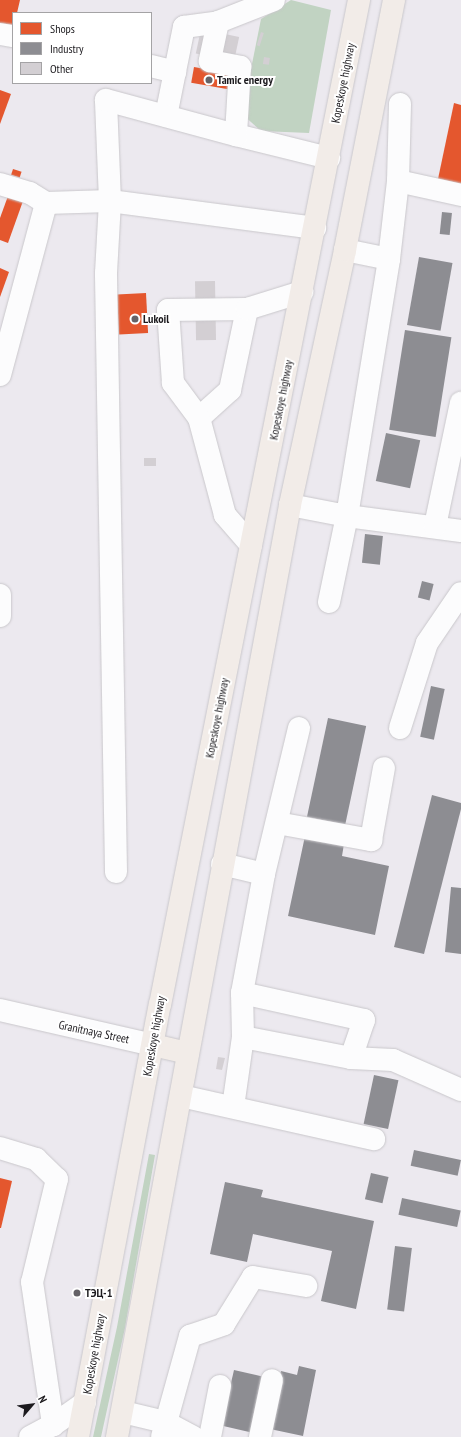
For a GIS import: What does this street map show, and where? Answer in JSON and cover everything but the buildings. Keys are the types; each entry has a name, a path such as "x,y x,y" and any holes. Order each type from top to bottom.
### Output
{"main road":[{"name":"Kopeskoye highway","path":"78,1437 153,1045 359,0"},
{"path":"117,1437 123,1412 222,864 290,504 345,250 394,0"},
{"name":"Granitnaya Street","path":"153,1045 188,1052"}],"street":[{"path":"166,116 184,27 218,22 274,0"},
{"path":"218,22 210,61 240,67 236,135"},
{"path":"0,34 12,36"},
{"path":"152,66 175,72"},
{"path":"116,872 106,273 110,201 106,100 329,158"},
{"path":"329,602 347,516 389,260 398,181 400,104"},
{"path":"398,181 461,195"},
{"path":"0,184 30,193 46,203 110,201 315,228"},
{"path":"0,375 46,203"},
{"path":"345,250 389,260"},
{"path":"251,544 225,515 199,418 173,383 168,310 247,308 302,292"},
{"path":"199,418 230,390 247,308"},
{"path":"435,526 461,403"},
{"path":"290,504 347,516 435,526 461,531"},
{"path":"400,728 427,643 461,594"},
{"path":"0,595 0,616"},
{"path":"233,1107 243,1037 242,993 264,874 299,728"},
{"path":"277,823 371,840 384,768"},
{"path":"222,864 264,874"},
{"path":"242,993 364,1020 350,1058"},
{"name":"Granitnaya Street","path":"0,1010 153,1045"},
{"path":"243,1037 350,1058 393,1060 461,1090"},
{"path":"181,1096 374,1139"},
{"path":"0,1148 36,1159 57,1179 32,1282 53,1425"},
{"path":"164,1429 190,1336 224,1324 253,1276 306,1286"},
{"path":"260,1437 272,1380"},
{"path":"210,1437 220,1386"},
{"path":"30,1437 53,1425 85,1403"},
{"path":"123,1412 164,1429 193,1437"}],"green space":[{"path":"291,0 331,10 309,133 261,131 242,114 261,19"},
{"path":"149,1154 155,1155 125,1328 101,1437 93,1437 117,1327"}],"place":[{"name":"Tamic energy","path":"209,80"},
{"name":"Lukoil","path":"135,319"},
{"name":"ТЭЦ-1","path":"77,1293"}]}
